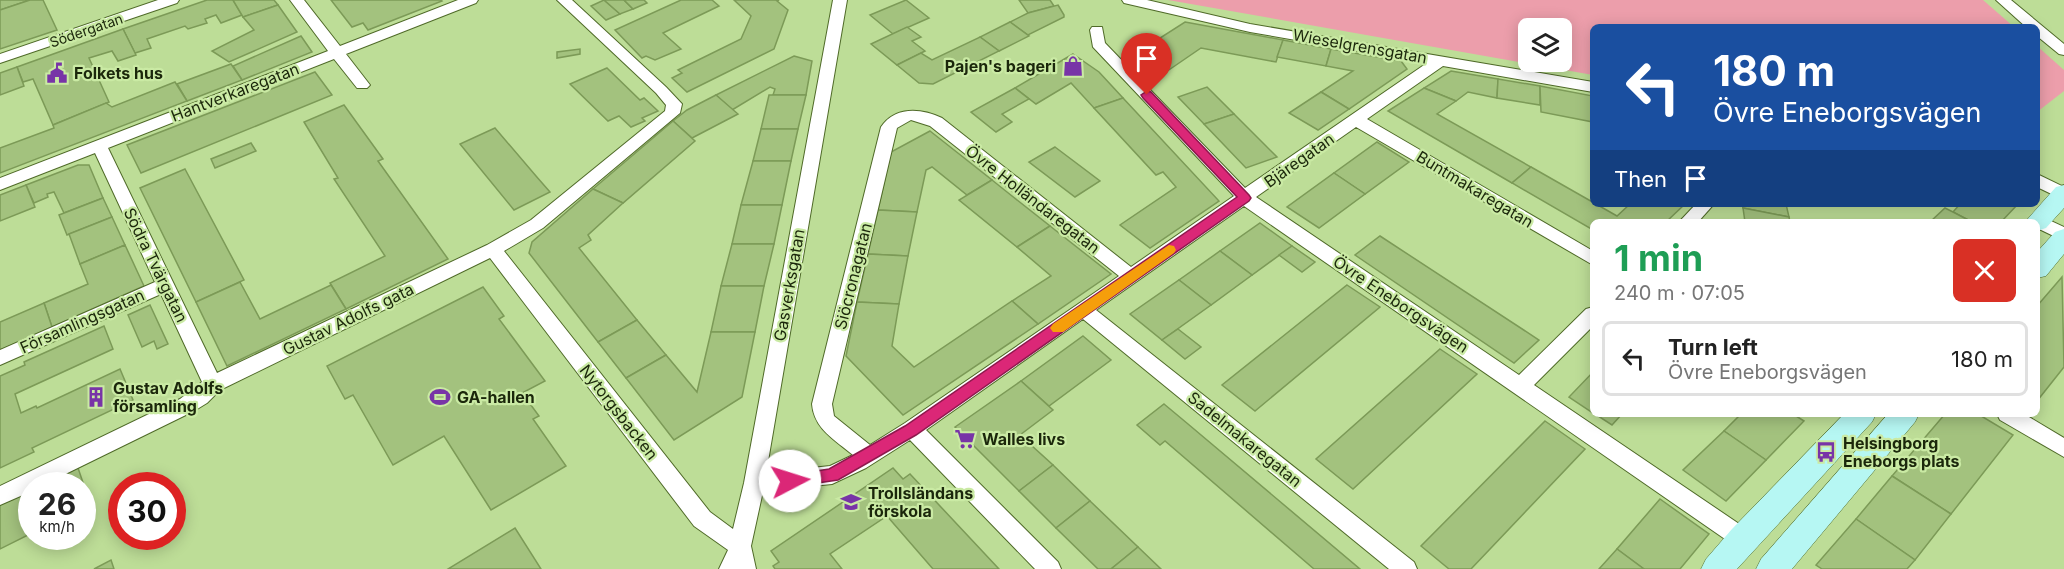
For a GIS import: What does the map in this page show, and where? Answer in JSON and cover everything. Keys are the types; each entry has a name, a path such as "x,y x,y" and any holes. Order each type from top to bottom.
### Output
{"main road":[{"path":"2040,219 2064,194"},
{"path":"2040,265 2064,236"},
{"path":"1717,569 1859,417"},
{"path":"1781,566 1903,417"}],"street":[{"name":"Södergatan","path":"0,59 172,0"},
{"path":"297,0 362,85"},
{"name":"Hantverkaregatan","path":"0,184 471,0"},
{"name":"Gustav Adolfs gata","path":"0,495 188,405 213,384 493,249 537,224 675,109 673,102 662,90 564,0"},
{"name":"Gasverksgatan","path":"730,569 740,546 754,483 840,0"},
{"name":"Wieselgrensgatan","path":"1129,0 1250,27 1590,86"},
{"path":"2003,0 2031,24"},
{"name":"Övre Eneborgsvägen","path":"1097,30 1098,44 1245,198 1743,539"},
{"path":"2040,31 2064,51"},
{"name":"Bjäregatan","path":"754,483 823,477 841,471 869,456 912,429 1442,60"},
{"name":"Siöcronagatan","path":"869,456 830,425 823,415 822,404 889,127 896,120 909,116 923,116 936,122"},
{"name":"Buntmakaregatan","path":"1358,120 1590,257"},
{"name":"Övre Holländaregatan","path":"936,122 1131,276"},
{"name":"Södra Tvärgatan","path":"99,145 213,384"},
{"path":"2040,182 2064,194"},
{"path":"1691,219 1703,207"},
{"path":"2040,222 2064,236"},
{"name":"Nytorgsbacken","path":"493,249 702,519 740,546"},
{"name":"Församlingsgatan","path":"0,358 165,285"},
{"name":"Sadelmakaregatan","path":"1083,310 1406,569"},
{"path":"1521,386 1590,317"},
{"path":"2012,417 2064,448"},
{"path":"912,429 1050,569"},
{"path":"740,546 745,569"}],"shaded area":[{"path":"1168,0 1983,0 2011,24 1590,24 1590,74 1572,71 1572,18 1518,18 1518,62"},
{"path":"2040,49 2064,70 2064,91 2040,110"}],"building":[{"path":"0,0 30,0 0,10"},
{"path":"30,0 43,0 57,30 0,49 0,10"},
{"path":"207,0 233,0 242,15 221,23 216,15 205,19 207,23 188,29 185,26 147,39 151,48 135,53 123,29"},
{"path":"233,0 274,0 278,5 243,17"},
{"path":"331,0 442,1 368,30 363,23 352,27"},
{"path":"604,0 620,14 606,20 591,6"},
{"path":"604,0 624,0 633,9 620,14"},
{"path":"624,0 644,0 647,3 633,9"},
{"path":"681,0 712,0 719,6 663,33 681,49 655,60 646,56 642,58 615,30"},
{"path":"734,0 779,0 777,1 788,10 774,49 687,92 672,78 682,73 678,70 741,39 751,16"},
{"path":"906,0 929,18 893,34 870,15"},
{"path":"1019,0 1050,0 1054,6 1028,13"},
{"path":"278,5 297,32 229,62 212,51 254,30 243,17"},
{"path":"1058,5 1064,17 1028,35 1010,22 1028,13"},
{"path":"1010,22 1029,36 999,51 980,37"},
{"path":"1185,22 1283,40 1276,62 1201,48 1163,74 1147,66 1142,58 1135,54"},
{"path":"907,27 921,37 912,41 925,51 897,65 871,44"},
{"name":"Folkets hus","path":"123,29 136,55 118,61 112,51 89,58 109,102 53,125 33,79 23,82 17,67"},
{"path":"301,36 312,52 242,80 233,66"},
{"path":"980,37 999,51 933,84 919,83 897,65 921,53 932,60"},
{"path":"1283,40 1331,49 1326,66 1277,57"},
{"path":"580,49 580,54 557,58 557,52"},
{"path":"1331,49 1401,61 1407,69 1349,109 1321,92 1353,71 1326,66"},
{"path":"1073,54 1099,72 1123,98 1094,108 1071,83 1036,104 1015,88"},
{"path":"794,56 812,61 806,95 773,95 775,89 770,87 732,110 716,95"},
{"path":"231,64 242,80 187,101 177,84"},
{"path":"17,67 24,86 0,95 0,73"},
{"path":"607,68 640,100 644,98 658,111 642,118 645,121 631,127 619,116 608,121 570,84"},
{"path":"1451,71 1498,79 1497,98 1468,92 1456,101 1424,88"},
{"path":"315,72 332,95 141,173 127,145"},
{"path":"1498,79 1540,86 1540,105 1497,98"},
{"path":"175,82 187,101 0,173 0,148 54,128 53,125 106,103 112,107"},
{"path":"1540,86 1590,95 1590,121 1541,112"},
{"path":"1207,87 1234,114 1204,124 1178,97"},
{"path":"1015,88 1029,99 1002,114 1012,122 996,132 971,112"},
{"path":"1424,88 1456,101 1437,114 1531,167 1512,183 1388,111"},
{"path":"1321,92 1349,109 1318,130 1289,113"},
{"path":"716,95 738,114 692,138 673,121 687,110"},
{"path":"769,95 806,95 798,129 761,129"},
{"path":"1123,98 1219,201 1150,248 1120,225 1176,187 1163,172 1156,175 1094,108"},
{"path":"344,105 383,159 378,161 448,259 346,309 330,283 385,256 334,179 338,178 304,122"},
{"path":"1234,114 1277,157 1246,168 1204,124"},
{"path":"673,121 695,141 623,203 593,189"},
{"path":"495,128 550,192 514,210 460,144"},
{"path":"761,129 798,129 791,161 753,161"},
{"path":"930,131 992,180 967,195 932,167 926,170 917,212 878,210 891,152"},
{"path":"1377,142 1409,162 1365,194 1334,173"},
{"path":"251,143 256,151 215,168 211,159"},
{"path":"1055,147 1100,181 1075,197 1029,162"},
{"path":"753,161 791,161 782,205 741,205"},
{"path":"78,165 89,165 103,198 64,213 54,192 34,203 26,185"},
{"path":"1531,167 1590,201 1590,207 1601,207 1617,216 1627,207 1682,207 1669,219 1590,219 1590,228 1512,183"},
{"path":"185,169 244,280 196,302 140,188"},
{"path":"1334,173 1365,194 1319,228 1287,207"},
{"path":"992,180 1050,226 1017,247 959,200"},
{"path":"26,185 35,207 0,221 0,195"},
{"path":"593,189 623,203 588,235 591,240 579,248 637,320 598,342 529,253 532,242"},
{"path":"103,198 112,217 67,235 59,215"},
{"path":"741,205 782,205 774,244 732,244"},
{"path":"1787,207 1789,217 1743,208"},
{"path":"1957,207 2015,207 2004,219 1966,219 1953,212"},
{"path":"1743,208 1789,217 1789,219 1745,219"},
{"path":"1945,208 1966,219 1933,219"},
{"path":"878,210 917,212 908,256 868,254"},
{"path":"112,217 125,245 80,264 69,234"},
{"path":"1260,223 1292,246 1252,275 1220,251"},
{"path":"1050,226 1111,274 1038,324 1012,301 1051,276 1017,247"},
{"path":"1380,236 1539,340 1514,363 1355,255"},
{"path":"732,244 774,244 764,286 721,286"},
{"path":"125,245 144,286 52,327 44,303 88,284 80,264"},
{"path":"1292,246 1315,262 1302,272 1279,255"},
{"path":"1220,251 1252,275 1211,305 1179,280"},
{"path":"868,254 908,256 899,304 857,302"},
{"path":"2062,277 2064,367 2040,397 2040,303"},
{"path":"1179,280 1211,305 1162,340 1130,314"},
{"path":"240,282 260,319 331,285 346,309 227,366 196,302"},
{"path":"1347,285 1380,307 1255,411 1222,385"},
{"path":"721,286 764,286 755,332 711,332"},
{"name":"GA-hallen","path":"483,287 504,316 499,319 545,381 522,393 539,416 533,419 566,466 491,510 444,436 393,465 353,395 345,399 327,366"},
{"path":"1012,301 1038,324 903,415 846,356 857,302 899,304 892,346 914,367"},
{"path":"44,303 52,327 0,350 0,322"},
{"path":"150,305 168,344 157,349 154,341 142,347 128,315"},
{"path":"637,320 666,355 626,378 598,342"},
{"name":"Gustav Adolfs församling","path":"104,326 113,349 15,394 21,413 36,406 37,408 120,369 133,400 32,448 34,452 0,468 0,376 25,365 24,362"},
{"path":"1178,329 1201,347 1185,359 1162,340"},
{"path":"711,332 755,332 742,397 674,440 626,378 666,355 697,392"},
{"path":"1083,336 1111,360 1049,406 1021,381"},
{"path":"1440,349 1477,374 1353,489 1316,459"},
{"path":"1590,375 1590,411 1569,397"},
{"path":"1021,381 1053,410 1020,435 1053,465 1019,491 955,427"},
{"path":"1164,404 1360,569 1314,569 1165,441 1160,445 1137,425"},
{"path":"1600,417 1619,417 1612,425"},
{"path":"1738,417 1798,417 1804,421 1766,460 1724,431"},
{"path":"1942,417 1983,417 2013,435 1951,514 1892,476"},
{"path":"1545,421 1585,449 1471,569 1449,569 1421,546"},
{"path":"1724,431 1766,460 1726,501 1683,470"},
{"path":"77,465 79,472 62,472"},
{"path":"1053,465 1090,501 1056,528 1019,491"},
{"path":"893,468 903,479 910,474 999,569 933,569 887,516 830,554 842,569 775,569 773,566 779,562 771,551"},
{"path":"1892,476 1951,514 1915,560 1856,519"},
{"path":"18,494 18,540 0,549 0,502"},
{"path":"1660,499 1709,534 1680,569 1644,569 1617,549"},
{"path":"1090,501 1138,547 1111,569 1098,569 1056,528"},
{"path":"1856,519 1915,560 1907,569 1822,569 1816,565"},
{"path":"515,528 541,569 448,569"},
{"path":"1138,547 1161,569 1111,569"},
{"path":"1617,549 1644,569 1599,569"},
{"path":"111,560 114,569 94,569"}],"slow traffic":[{"path":"1058,328 1169,250"}],"place":[{"name":"Pajen's bageri","path":"1073,66"},
{"name":"Folkets hus","path":"57,73"},
{"name":"Gustav Adolfs församling","path":"96,397"},
{"name":"GA-hallen","path":"440,397"},
{"name":"Walles livs","path":"965,439"},
{"name":"Helsingborg Eneborgs plats","path":"1826,452"},
{"name":"Trollsländans förskola","path":"851,502"}],"route":[{"path":"790,481 832,475 859,462 910,431 1245,198 1147,95"}]}
